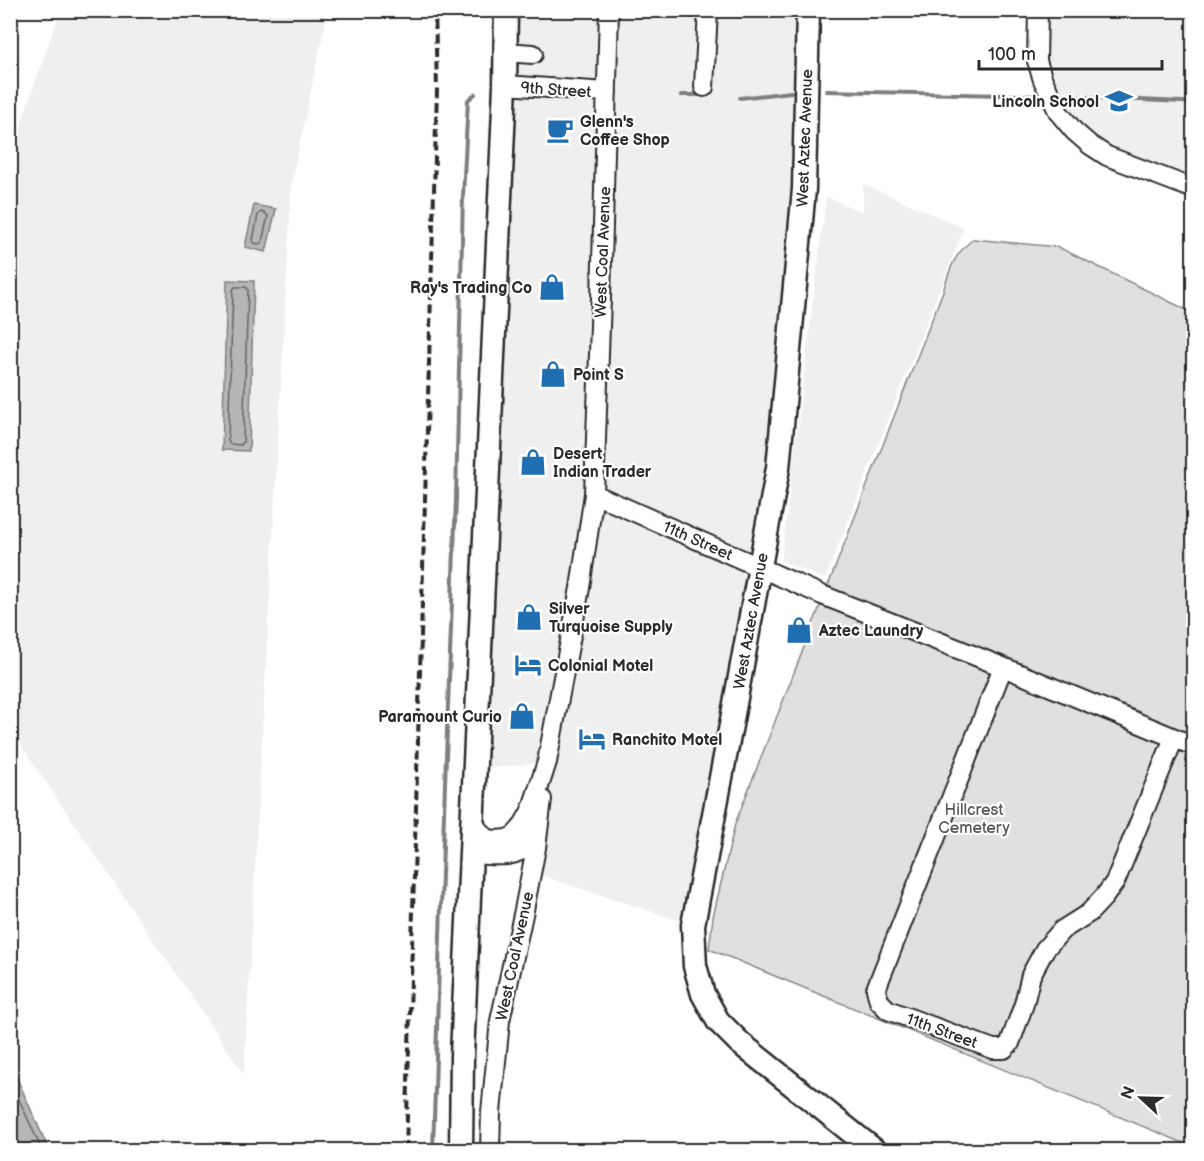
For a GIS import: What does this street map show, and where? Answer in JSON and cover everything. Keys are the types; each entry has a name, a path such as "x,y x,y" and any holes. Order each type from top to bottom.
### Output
{"main road":[{"path":"461,1150 462,1056 505,85 506,10"},
{"name":"West Aztec Avenue","path":"808,10 804,189 778,468 694,914 694,966 703,994 718,1021 740,1043 874,1150"}],"street":[{"name":"West Coal Avenue","path":"490,1150 490,1112 500,1021 536,848 547,762 580,588 594,494 609,10"},
{"path":"704,87 708,10"},
{"path":"1038,10 1037,61 1043,80 1059,113 1074,131 1107,156 1194,189"},
{"path":"505,52 533,54"},
{"name":"9th Street","path":"505,85 607,92"},
{"name":"11th Street","path":"594,494 822,595 1194,746"},
{"name":"11th Street","path":"1003,667 876,989 879,1001 888,1010 993,1049 1004,1049 1010,1043 1024,1004 1031,975 1045,949 1062,930 1089,913 1115,882 1174,738"},
{"path":"472,814 476,827 488,838 507,839 516,835 531,812 547,762"},
{"path":"471,854 517,853 529,843 539,824"}],"shaded area":[{"path":"60,11 328,11 292,179 244,1074 10,729 11,153"},
{"path":"506,11 808,11 778,468 693,925 531,872 547,762 474,770"},
{"name":"Lincoln School","path":"1031,11 1193,11 1193,198 1112,167 1061,128"},
{"path":"863,184 964,228 825,579 781,561 826,197 863,212"}],"green space":[{"name":"Hillcrest Cemetery","path":"973,239 1058,247 1193,313 1193,1147 709,949 713,917 735,824 950,269 956,257"}],"water":[{"path":"254,205 276,209 266,252 245,247"},
{"path":"227,280 254,281 249,451 222,450"},
{"path":"11,1065 49,1150 11,1150"}],"waterway":[{"path":"826,91 1043,96"},
{"path":"740,98 791,92"},
{"path":"433,1150 456,498 463,196 468,100 475,94"},
{"path":"681,95 703,95"},
{"path":"1057,96 1194,103"}],"railway":[{"path":"406,1150 437,89 435,10"}],"place":[{"name":"Lincoln School","path":"1119,101"},
{"name":"Glenn's Coffee Shop","path":"560,130"},
{"name":"Ray's Trading Co","path":"552,287"},
{"name":"Point S","path":"553,374"},
{"name":"Desert Indian Trader","path":"533,462"},
{"name":"Silver Turquoise Supply","path":"529,617"},
{"name":"Aztec Laundry","path":"799,630"},
{"name":"Colonial Motel","path":"528,665"},
{"name":"Paramount Curio","path":"522,716"},
{"name":"Ranchito Motel","path":"592,739"}]}
